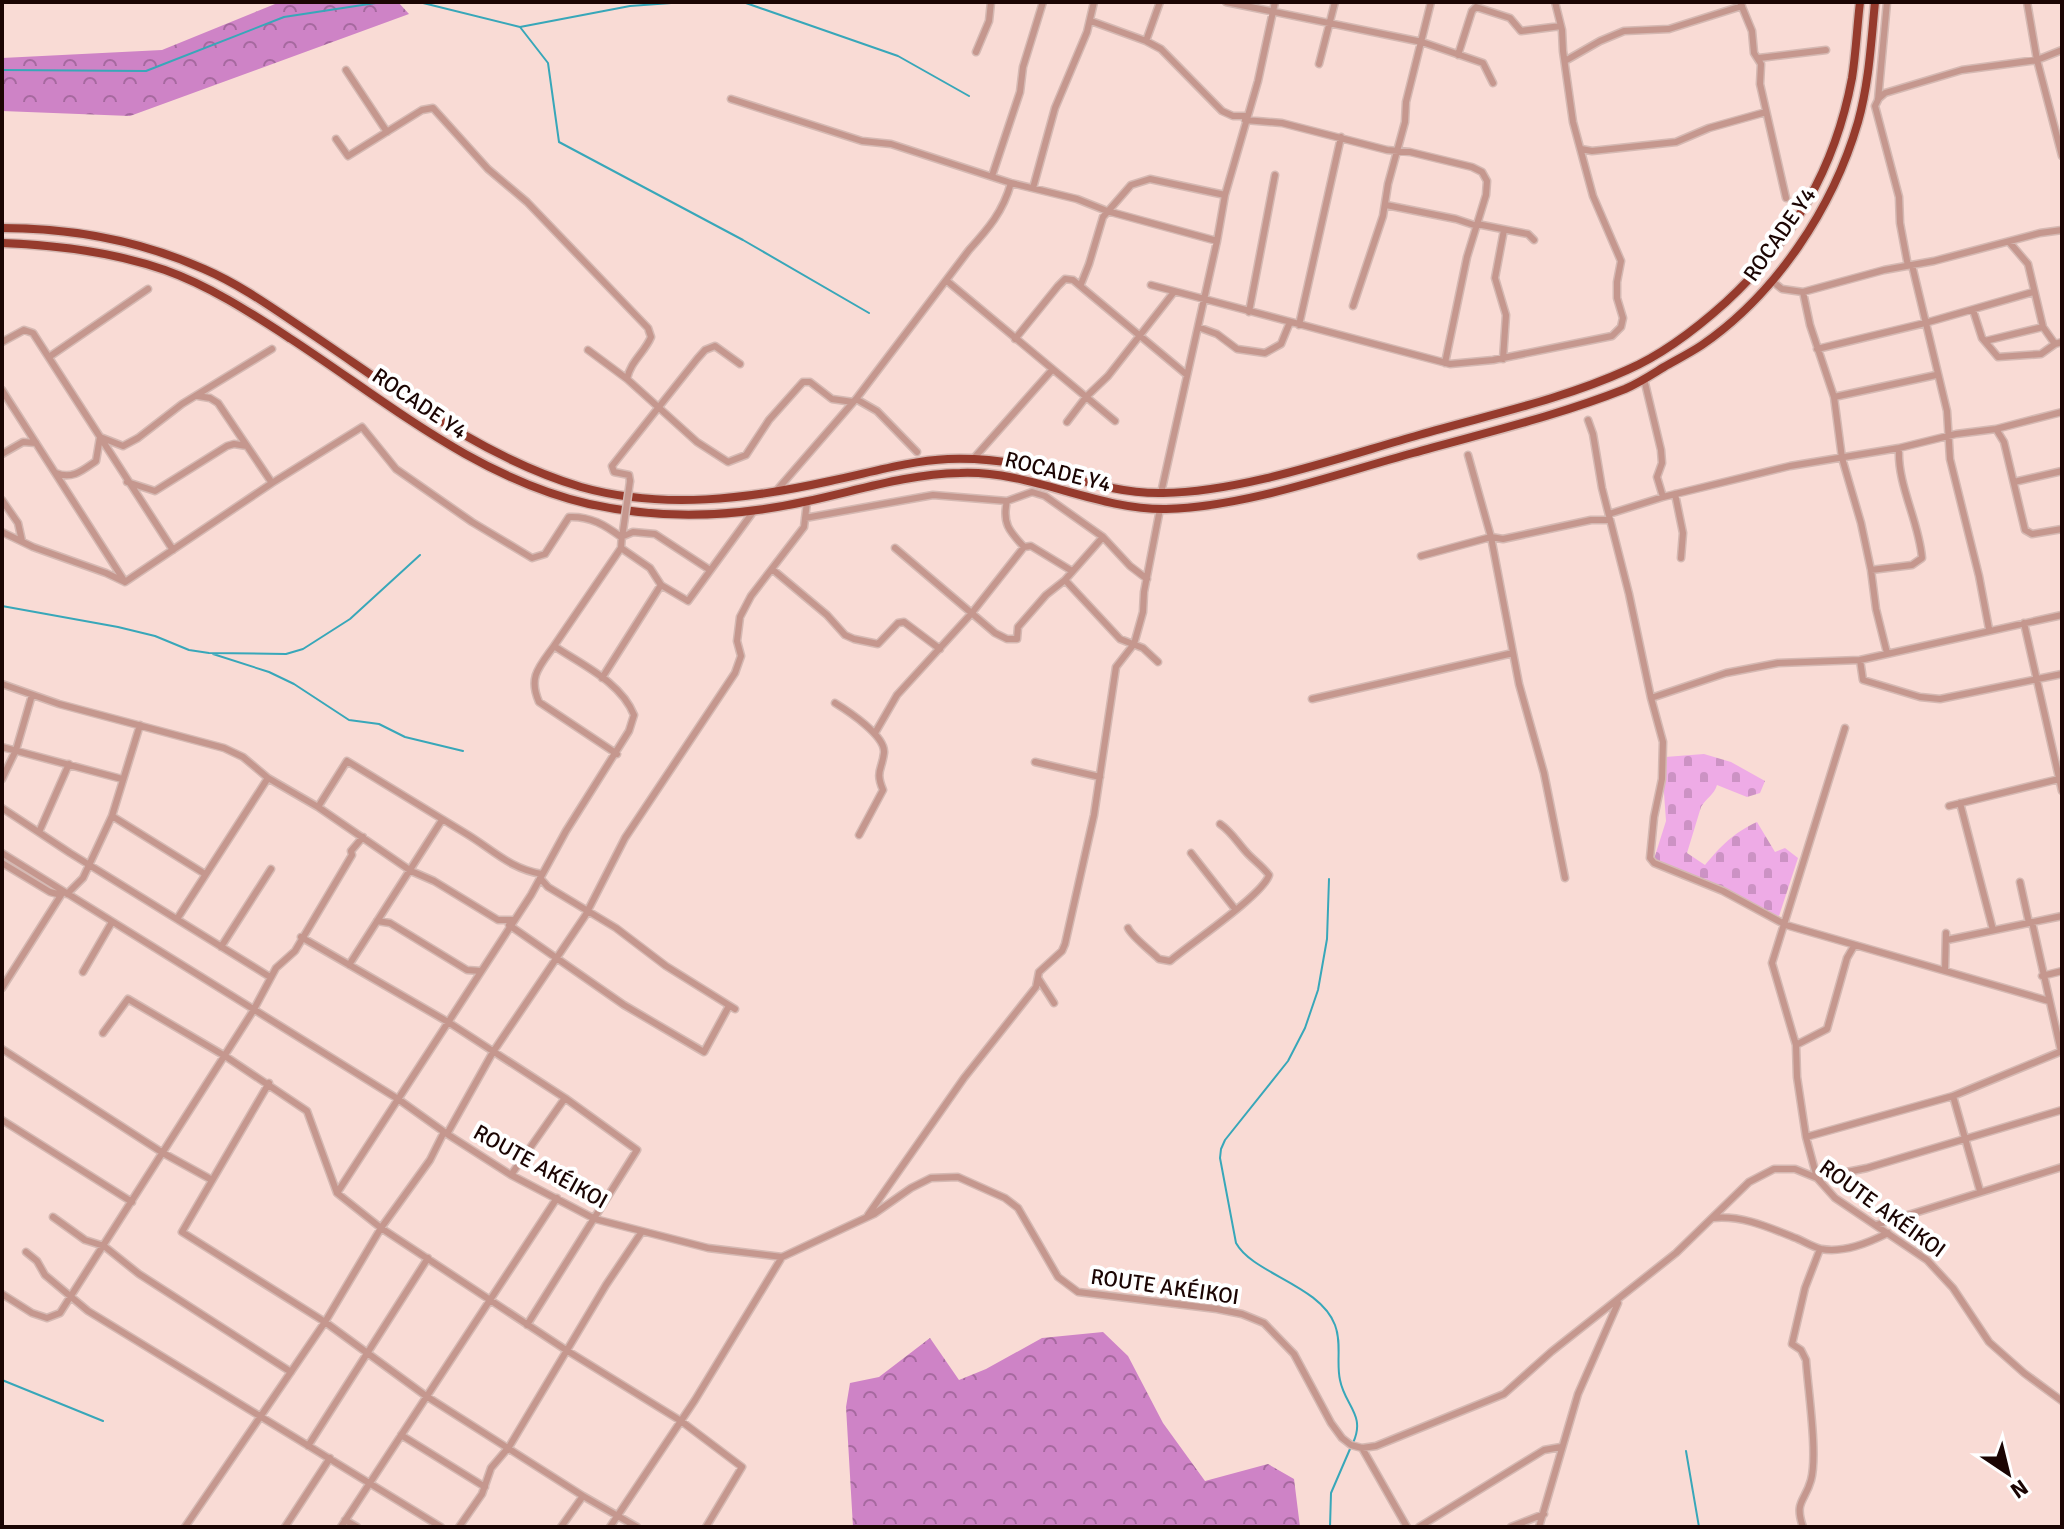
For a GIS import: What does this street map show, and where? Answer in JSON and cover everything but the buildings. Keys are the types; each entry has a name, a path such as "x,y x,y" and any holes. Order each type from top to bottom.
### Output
{"highway":[{"name":"ROCADE Y4","path":"2,228 60,230 122,242 208,271 272,308 466,437 529,470 588,489 632,496 714,500 773,493 926,460 974,458 1030,466 1085,483 1126,491 1161,493 1243,482 1564,395 1631,369 1694,331 1761,270 1795,225 1814,191 1830,155 1853,76 1860,2"},
{"name":"ROCADE Y4","path":"2,243 57,246 116,256 166,270 261,319 457,450 525,483 588,503 672,515 753,512 926,474 977,472 1020,477 1089,499 1160,509 1205,506 1343,472 1567,409 1630,387 1703,344 1772,281 1809,229 1844,162 1858,123 1869,75 1875,2"}],"street":[{"path":"976,52 989,21 991,2"},
{"path":"992,176 1020,92 1023,67 1043,2"},
{"path":"1033,188 1055,108 1091,21 1094,2"},
{"path":"1146,41 1160,2"},
{"path":"1226,2 1422,42 1483,63 1493,83"},
{"path":"1161,493 1225,195 1258,81 1275,2"},
{"path":"1319,64 1335,2"},
{"path":"1353,306 1386,205 1388,184 1405,122 1406,102 1431,2"},
{"path":"1151,285 1445,363 1503,359 1612,336 1621,327 1623,318 1617,298 1621,261 1593,196 1573,122 1555,2"},
{"path":"1878,100 1887,2"},
{"path":"2027,2 2037,60 2062,156"},
{"path":"1565,61 1624,31 1669,29 1741,4 1752,31 1754,53 1759,58 1760,84 1786,198"},
{"path":"1458,55 1476,7 1510,18 1521,31 1561,26"},
{"path":"1091,21 1146,41 1169,56 1222,111 1233,116 1282,123 1472,167 1482,172 1487,181 1486,195 1467,257 1445,363"},
{"path":"1759,58 1826,50"},
{"path":"1989,629 1950,459 1947,411 1910,266 1900,223 1899,197 1875,106 1885,93 1962,70 2037,60 2062,50"},
{"path":"346,70 387,132"},
{"path":"731,99 862,141 891,144 1011,183 1077,199 1107,211 1217,241"},
{"path":"336,139 348,156 422,110 433,108 488,169 527,202 651,332 649,343 629,369 627,379"},
{"path":"1581,149 1592,151 1676,142 1709,128 1766,112"},
{"path":"2052,118 2062,115"},
{"path":"1299,325 1341,137"},
{"path":"1249,312 1275,175"},
{"path":"1081,284 1098,227 1107,211 1118,203 1131,185 1150,179 1225,195"},
{"path":"773,493 855,401 869,378 998,217 1011,183"},
{"path":"1386,205 1528,234 1534,240"},
{"path":"1503,359 1506,315 1495,278 1504,230"},
{"path":"1772,281 1782,289 1803,292 1884,270 2062,230"},
{"path":"1973,310 1985,341 1998,357 2041,354 2058,343 2043,327 2028,264 2010,243"},
{"path":"1015,339 1065,279 1081,284 1187,375"},
{"path":"947,281 1115,421"},
{"path":"49,357 148,289"},
{"path":"1067,422 1086,397 1108,376 1174,292"},
{"path":"1803,292 1817,349 1834,397 1842,458 1871,570 1876,609 1887,653"},
{"path":"1817,349 1925,323 2033,292"},
{"path":"1198,327 1217,334 1237,349 1258,353 1281,344 1290,322"},
{"path":"1985,341 2043,327"},
{"path":"2,342 29,330 173,550"},
{"path":"617,754 539,702 533,689 536,671 621,548 630,481 629,475 614,472 612,466 697,359 710,347 719,348 740,364"},
{"path":"100,437 123,446 182,404 272,349"},
{"path":"588,350 627,379 702,447 728,462 746,455 769,420 803,382 810,382 832,399 855,401 877,411 917,452"},
{"path":"974,458 1052,370"},
{"path":"1834,397 1936,375"},
{"path":"1644,379 1661,450 1662,463 1657,477 1663,497"},
{"path":"2,390 125,582"},
{"path":"198,396 218,403 272,483"},
{"path":"1421,556 1491,537 1503,539 1610,517 1663,497 1790,466 1899,448 1949,435 1996,429 2062,412"},
{"path":"1588,420 1663,742 1650,858 1654,863 1733,896 1786,925 2049,1001"},
{"path":"125,582 362,427 396,469 472,522 532,558 545,554 569,517 581,516 622,534 655,534 710,570"},
{"path":"1996,429 2004,442 2028,534 2062,529"},
{"path":"56,473 73,475 96,461 100,437"},
{"path":"2,454 23,442 36,443"},
{"path":"127,482 155,491 227,446 247,446"},
{"path":"1871,570 1912,565 1922,558 1899,448"},
{"path":"1468,455 1491,537 1513,653 1544,773 1565,878"},
{"path":"2014,482 2062,471"},
{"path":"805,518 933,495 1007,501 1032,492 1045,496 1103,537 1147,579"},
{"path":"1675,494 1683,533 1681,558"},
{"path":"2,500 18,523 22,541"},
{"path":"1007,501 1004,514 1006,529 1024,547"},
{"path":"185,1527 325,1322 381,1228 430,1160 493,1052 587,911 625,838 738,668 741,656 737,641 740,617 751,596 804,527 807,502"},
{"path":"866,1218 964,1078 1036,987 1037,975 1062,951 1065,944 1100,777 1116,667 1134,644 1143,612 1160,509"},
{"path":"621,548 650,568 661,585 688,601 753,512"},
{"path":"2,532 125,582"},
{"path":"895,548 1001,637 1017,639 1018,627 1103,537"},
{"path":"875,733 897,695 971,614 1024,547 1031,546 1072,571"},
{"path":"772,569 827,615 845,635 878,644 898,623 904,622 940,649"},
{"path":"1065,580 1120,639 1143,648 1158,662"},
{"path":"602,678 661,585"},
{"path":"1651,698 1726,673 1778,663 1860,660 2062,615"},
{"path":"2024,623 2062,791"},
{"path":"337,1193 617,754 634,715 623,695 554,646"},
{"path":"1312,699 1513,653"},
{"path":"1860,660 1863,680 1920,697 1940,699 2062,674"},
{"path":"2,684 224,748 243,757 268,778 318,807 411,871 434,881 498,920 511,923 624,1005 704,1052 732,1007 548,887 541,876 505,862 468,834 347,761 318,807"},
{"path":"2,779 16,750 32,695"},
{"path":"835,703 875,733 884,746 878,771 883,790 859,835"},
{"path":"2,988 64,894 83,878 112,816 140,725"},
{"path":"1845,728 1772,963 1796,1045 1797,1077 1806,1137 1817,1178 1867,1168 2062,1110"},
{"path":"2,747 122,779"},
{"path":"1035,762 1100,777"},
{"path":"39,832 69,764"},
{"path":"177,919 268,778"},
{"path":"1949,806 2059,779"},
{"path":"1960,803 1993,930"},
{"path":"2,808 270,977"},
{"path":"112,816 205,874"},
{"path":"349,965 442,820"},
{"path":"1128,928 1130,934 1159,959 1170,961 1252,896 1270,876 1234,834 1220,824"},
{"path":"2,1294 32,1313 47,1318 60,1313 225,1056 270,977 295,951 339,880 352,855 351,851 363,837"},
{"name":"ROUTE AKÉIKOI","path":"2,853 398,1099 511,1175 595,1219 708,1248 782,1257 866,1218 931,1178 958,1177 1005,1198 1018,1208 1058,1277 1078,1292 1217,1309 1264,1323 1294,1354 1335,1430 1351,1445 1362,1448 1391,1441 1504,1394 1551,1352 1676,1253 1749,1182 1765,1171 1795,1169 1817,1178 1835,1198 1936,1268 1989,1342 2062,1401"},
{"path":"1191,853 1235,909"},
{"name":"ROUTE AKÉIKOI","path":"2,863 50,892 64,894"},
{"path":"221,947 271,869"},
{"path":"1806,1137 1953,1096 2061,1051 2020,882"},
{"path":"1945,970 1946,936 2062,916"},
{"path":"377,921 390,923 467,970 481,971"},
{"path":"83,972 112,922"},
{"path":"301,937 448,1022 565,1098 637,1150 527,1325"},
{"path":"1796,1045 1827,1029 1847,958 1854,946"},
{"path":"2042,976 2062,971"},
{"path":"1037,975 1054,1003"},
{"path":"103,1033 128,999 269,1083 307,1111 337,1193 381,1228 527,1325 681,1421 742,1467 706,1527"},
{"path":"2,1049 163,1153 212,1180"},
{"path":"269,1083 182,1232 325,1322 426,1396 637,1527"},
{"path":"1953,1096 1980,1191"},
{"path":"511,1175 565,1098"},
{"path":"2,1120 132,1202"},
{"path":"1876,1225 2062,1167"},
{"path":"341,1527 557,1198"},
{"path":"53,1217 85,1240 104,1246 139,1274 291,1372"},
{"path":"1712,1218 1732,1217 1753,1221 1820,1249 1845,1248 1888,1233"},
{"path":"459,1527 485,1487 491,1468 509,1447 566,1350 641,1233"},
{"path":"1803,1527 1797,1512 1810,1483 1813,1452 1806,1360 1801,1350 1792,1344 1805,1288 1820,1249"},
{"path":"26,1252 37,1261 45,1275 88,1311 441,1527"},
{"path":"610,1527 681,1421 782,1257"},
{"path":"308,1446 428,1258"},
{"path":"1539,1527 1578,1394 1620,1299"},
{"path":"401,1435 485,1487"},
{"path":"1419,1527 1544,1450 1561,1447"},
{"path":"1362,1448 1407,1527"},
{"path":"285,1527 330,1458"},
{"path":"561,1527 583,1496"},
{"path":"1511,1527 1544,1514"},
{"path":"345,1520 357,1527"}],"green space":[{"path":"280,2 398,2 409,14 130,116 2,111 2,58 162,50"},
{"path":"1704,754 1731,762 1765,781 1760,793 1747,797 1717,785 1701,807 1687,853 1705,865 1728,840 1757,822 1775,852 1785,848 1798,858 1779,916 1654,859 1666,821 1665,757"},
{"path":"1103,1332 1128,1356 1163,1423 1205,1481 1268,1464 1294,1479 1300,1527 853,1527 846,1407 850,1383 879,1377 930,1338 959,1380 1042,1338"}],"waterway":[{"path":"2,70 146,71 284,17 382,2"},
{"path":"419,2 520,27 630,6 685,2"},
{"path":"743,2 898,56 969,96"},
{"path":"520,27 548,63 559,142 743,240 869,313"},
{"path":"2,606 118,627 155,636 189,650 286,654 303,649 350,619 420,555"},
{"path":"213,654 269,672 294,684 349,720 379,724 405,737 463,751"},
{"path":"1329,879 1327,939 1318,990 1305,1028 1288,1061 1225,1140 1220,1158 1236,1243 1257,1263 1316,1300 1335,1325 1340,1380 1356,1418 1353,1443"},
{"path":"2,1380 103,1421"},
{"path":"1330,1527 1331,1493 1350,1449"},
{"path":"1686,1451 1699,1527"}]}
